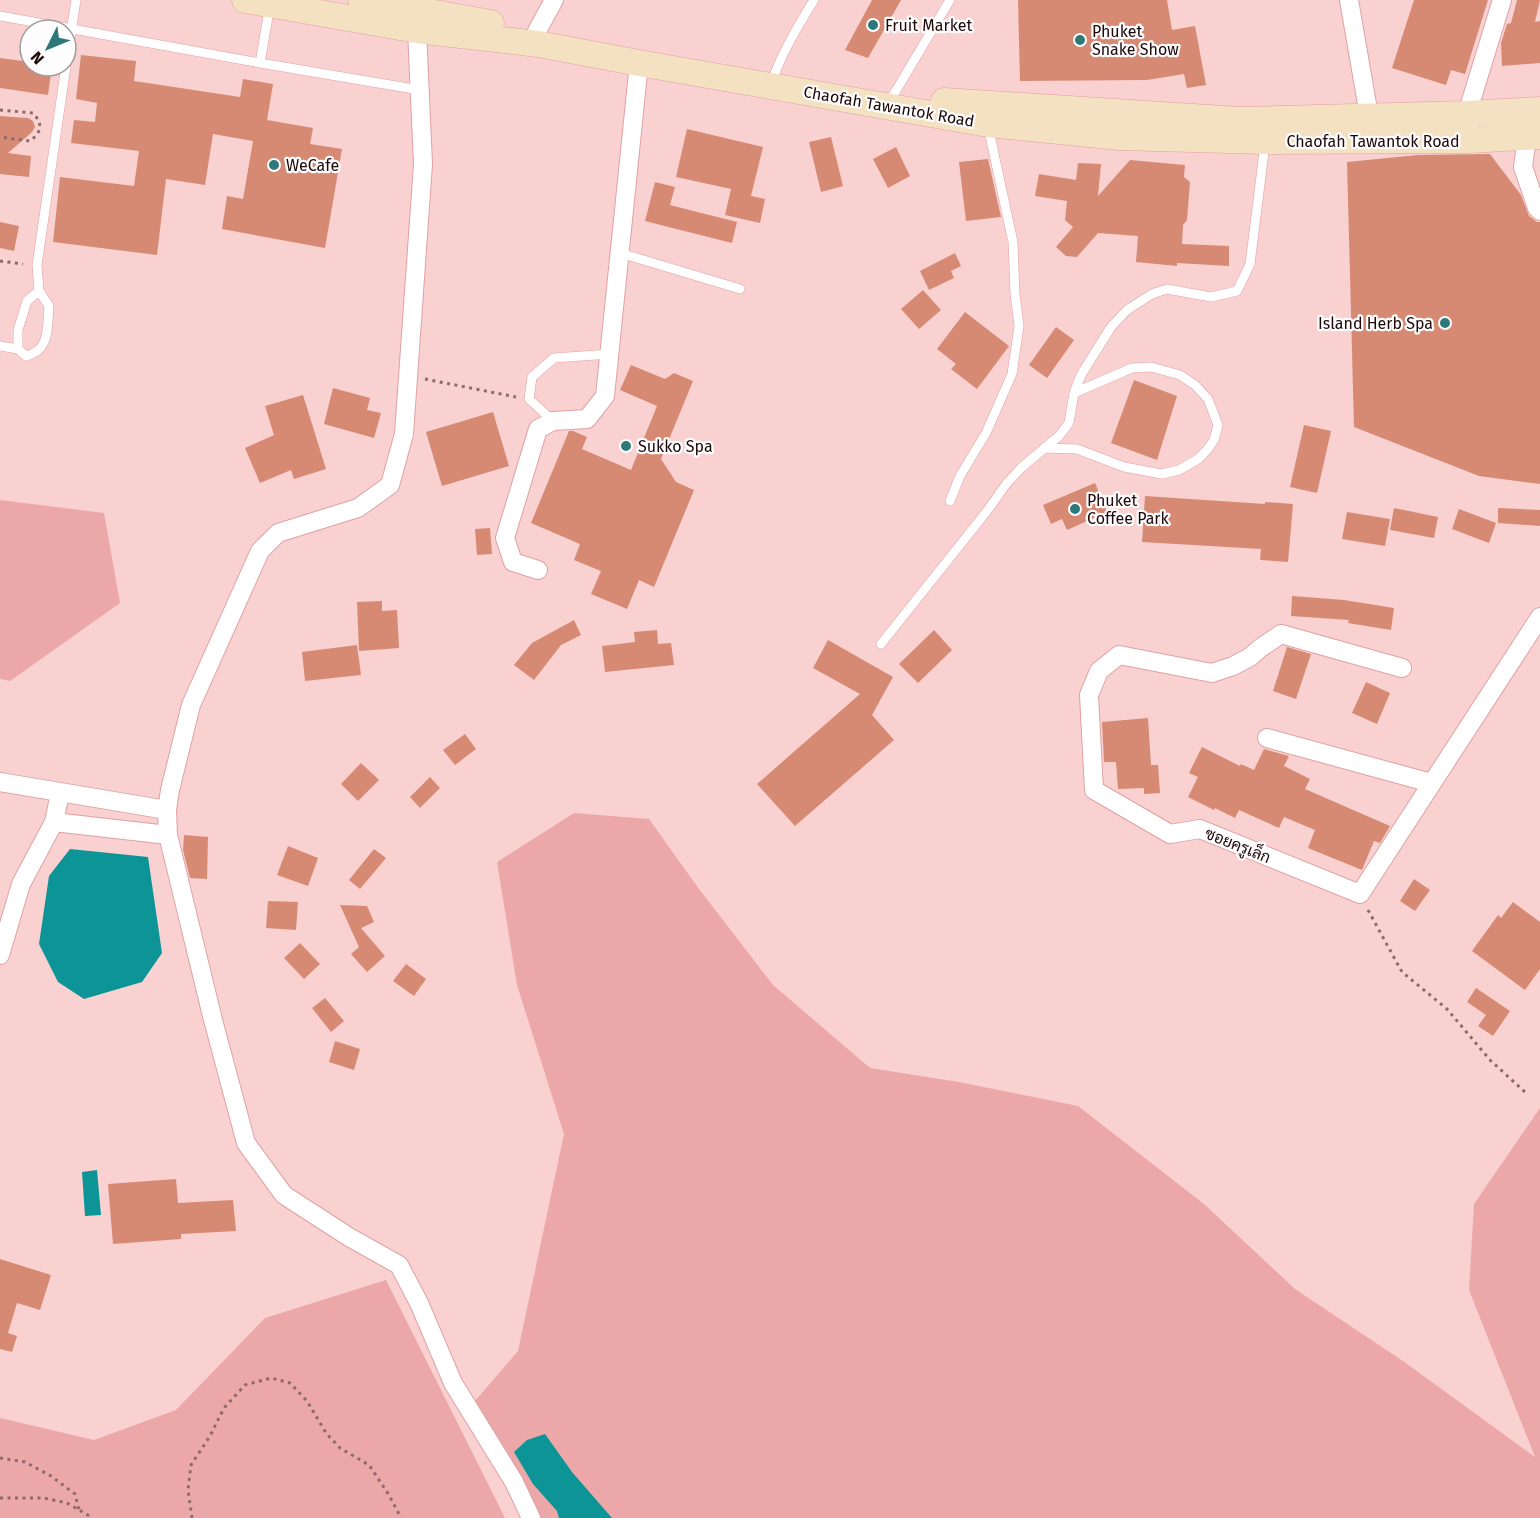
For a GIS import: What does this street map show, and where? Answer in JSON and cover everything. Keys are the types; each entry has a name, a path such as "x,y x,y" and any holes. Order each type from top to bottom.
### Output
{"main road":[{"name":"Chaofah Tawantok Road","path":"245,0 270,2 417,30 538,44 639,63 773,78"},
{"name":"Chaofah Tawantok Road","path":"362,0 891,99 988,123 1119,137 1265,141 1371,129 1467,114 1540,110"},
{"name":"Chaofah Tawantok Road","path":"891,99 1371,129 1469,140 1534,137"}],"street":[{"path":"537,31 554,0"},
{"path":"1349,0 1371,129"},
{"path":"1469,140 1467,114 1502,0"},
{"path":"417,30 423,164 404,434 390,485 358,508 278,533 260,551 191,705 170,790 167,810 168,835 246,1143 284,1196 399,1265 419,1303 453,1383 514,1482 531,1518"},
{"path":"538,570 513,562 505,538 538,429 553,421 587,419 605,396 639,63"},
{"path":"1534,137 1523,167 1540,211"},
{"path":"1360,894 1540,617"},
{"name":"ซอยครูเล็ก","path":"1360,894 1200,829 1170,834 1094,790 1089,695 1099,671 1119,655 1212,673 1250,657 1281,634 1402,668"},
{"path":"1267,738 1431,783"},
{"path":"0,782 167,810"},
{"path":"0,955 21,884 54,822 60,793"},
{"path":"54,822 168,835"}],"lane":[{"path":"73,18 76,0"},
{"path":"773,78 814,0"},
{"path":"891,99 950,0"},
{"path":"260,63 270,2"},
{"path":"0,16 18,19"},
{"path":"78,29 420,90"},
{"path":"0,346 18,349 26,356 35,354 46,341 49,306 39,291 37,266 64,78"},
{"path":"950,501 960,476 986,433 1012,374 1019,326 1013,242 988,123"},
{"path":"881,644 1007,483 1059,436 1069,423 1074,393 1081,375 1111,327 1127,310 1152,294 1167,290 1211,297 1237,291 1250,264 1265,141"},
{"path":"620,253 740,289"},
{"path":"18,349 18,330 27,302 39,291"},
{"path":"553,421 530,399 532,376 554,358 610,354"},
{"path":"1044,448 1077,449 1124,467 1162,474 1179,470 1198,459 1214,440 1218,424 1208,399 1195,385 1180,375 1151,366 1132,368 1074,393"}],"path":[{"path":"0,110 33,113 39,120 40,128 30,141 0,136"},
{"path":"0,261 28,265"},
{"path":"408,376 530,399"},
{"path":"1360,894 1402,972 1447,1010 1491,1060 1526,1093"},
{"path":"192,1518 188,1491 191,1465 210,1436 224,1408 245,1385 271,1378 290,1383 307,1401 326,1433 340,1448 369,1465 401,1518"},
{"path":"0,1458 25,1462 51,1476 75,1494 79,1510"},
{"path":"0,1498 44,1498 67,1503 93,1518"}],"shaded area":[{"path":"0,500 104,513 120,603 10,681 0,679"},
{"path":"574,813 649,819 699,889 773,985 870,1068 959,1082 1078,1106 1204,1204 1295,1289 1403,1361 1535,1457 1469,1290 1474,1204 1540,1108 1540,1518 522,1518 469,1408 518,1351 564,1134 517,985 497,862"},
{"path":"386,1280 505,1518 0,1518 0,1418 94,1440 176,1410 265,1318"}],"water":[{"path":"70,849 148,857 162,953 142,982 84,999 58,982 39,944 49,876"},
{"path":"97,1170 101,1215 85,1216 82,1172"},
{"path":"545,1434 572,1472 612,1518 559,1518 557,1511 533,1484 514,1452 527,1440"}],"building":[{"name":"Fruit Market","path":"872,0 901,0 868,58 845,50"},
{"name":"Phuket Snake Show","path":"1018,0 1167,0 1172,30 1195,26 1206,85 1187,88 1184,74 1147,80 1020,81"},
{"path":"1414,0 1488,0 1465,74 1451,70 1446,85 1392,68"},
{"path":"1517,0 1540,0 1535,22 1540,21 1540,63 1502,66 1501,43 1507,24 1511,23"},
{"path":"81,55 136,61 134,81 240,97 243,79 273,84 267,120 313,128 310,144 342,149 325,248 222,229 227,196 243,199 253,141 213,134 205,185 166,179 157,255 53,242 60,177 134,186 139,151 71,143 74,120 95,122 97,103 76,99"},
{"path":"0,58 18,60 18,78 50,78 48,95 0,88"},
{"path":"0,116 28,118 33,121 35,127 32,132 8,153 31,156 29,177 0,174"},
{"path":"687,129 763,147 751,196 765,199 760,223 725,215 731,189 676,177"},
{"path":"831,137 843,186 821,192 809,142"},
{"path":"896,147 910,176 888,188 873,159"},
{"name":"Island Herb Spa","path":"1490,154 1521,195 1529,216 1540,222 1540,484 1479,476 1354,427 1347,162 1418,155"},
{"path":"988,159 1001,217 966,221 959,162"},
{"path":"1130,160 1185,165 1184,177 1190,182 1187,220 1183,225 1182,244 1229,246 1229,266 1177,263 1177,266 1136,262 1138,236 1098,233 1077,257 1066,256 1056,247 1073,227 1065,220 1067,201 1035,196 1039,174 1076,180 1078,163 1101,164 1098,196"},
{"path":"655,182 675,187 670,205 737,222 732,243 645,221"},
{"path":"0,222 19,226 14,251 0,248"},
{"path":"955,253 961,266 951,271 954,278 929,290 920,271"},
{"path":"923,290 941,310 919,329 901,309"},
{"path":"965,312 1009,346 977,389 951,369 956,364 937,349"},
{"path":"1056,327 1074,340 1047,378 1029,365"},
{"path":"631,365 665,379 674,373 693,381 661,459 676,482 694,490 654,587 639,580 627,609 591,594 601,571 574,560 580,544 531,523 569,431 587,437 582,449 631,470 657,406 620,390"},
{"path":"1134,380 1177,396 1157,460 1111,443"},
{"path":"333,388 370,398 367,410 381,413 374,438 324,424"},
{"path":"303,395 326,469 294,479 291,470 260,483 245,448 274,435 265,406"},
{"path":"493,412 509,466 442,486 426,432"},
{"path":"1304,425 1331,431 1317,493 1290,487"},
{"name":"Phuket Coffee Park","path":"1095,483 1107,512 1067,530 1062,519 1051,524 1043,505"},
{"path":"1145,496 1293,504 1288,562 1260,560 1261,549 1142,542"},
{"path":"1394,508 1438,517 1434,538 1390,530"},
{"path":"1498,508 1540,510 1540,526 1498,523"},
{"path":"1459,509 1496,523 1489,543 1452,529"},
{"path":"1347,512 1390,519 1385,546 1342,539"},
{"path":"490,528 492,554 477,555 475,529"},
{"path":"1292,596 1344,600 1394,608 1391,630 1348,623 1349,620 1291,616"},
{"path":"382,601 382,611 397,610 399,648 359,651 357,602"},
{"path":"574,620 581,635 561,645 534,680 514,665 532,643"},
{"path":"657,630 658,644 671,643 674,665 605,672 602,646 635,642 634,632"},
{"path":"934,630 952,650 918,683 899,664"},
{"path":"828,640 893,677 872,715 894,740 795,826 757,784 860,694 813,668"},
{"path":"357,645 361,675 305,681 302,652"},
{"path":"1287,647 1311,654 1296,699 1273,691"},
{"path":"1366,682 1390,693 1377,724 1352,713"},
{"path":"1148,718 1151,765 1158,765 1160,793 1144,794 1144,788 1118,789 1116,762 1104,762 1102,722"},
{"path":"465,734 476,749 455,765 443,750"},
{"path":"1202,747 1240,766 1241,764 1254,770 1264,749 1289,756 1284,766 1310,779 1305,789 1390,826 1380,843 1374,841 1362,870 1308,848 1315,830 1284,817 1279,828 1239,810 1235,818 1215,808 1214,810 1188,797 1198,777 1189,773"},
{"path":"361,763 379,780 358,801 341,784"},
{"path":"430,777 440,788 420,808 410,797"},
{"path":"184,835 208,837 207,879 190,878 183,850"},
{"path":"288,846 318,858 308,886 277,875"},
{"path":"374,849 386,858 360,889 349,880"},
{"path":"1414,879 1430,890 1415,911 1400,901"},
{"path":"268,901 298,902 296,930 266,928"},
{"path":"1513,902 1540,922 1540,969 1525,990 1472,951 1498,915 1501,918"},
{"path":"340,905 367,906 374,922 361,928 385,956 367,972 351,954 359,947"},
{"path":"300,943 320,964 304,979 284,958"},
{"path":"406,964 426,979 414,996 393,981"},
{"path":"1476,988 1510,1011 1493,1036 1478,1026 1486,1015 1467,1002"},
{"path":"325,998 344,1021 331,1032 312,1008"},
{"path":"335,1041 360,1049 354,1070 329,1062"},
{"path":"176,1179 178,1203 233,1200 236,1231 181,1234 181,1239 113,1244 108,1184"},
{"path":"0,1259 51,1275 40,1310 17,1303 8,1333 17,1336 12,1352 0,1349"}],"place":[{"name":"Fruit Market","path":"873,25"},
{"name":"Phuket Snake Show","path":"1080,40"},
{"name":"WeCafe","path":"274,165"},
{"name":"Island Herb Spa","path":"1445,323"},
{"name":"Sukko Spa","path":"626,446"},
{"name":"Phuket Coffee Park","path":"1075,509"}]}
